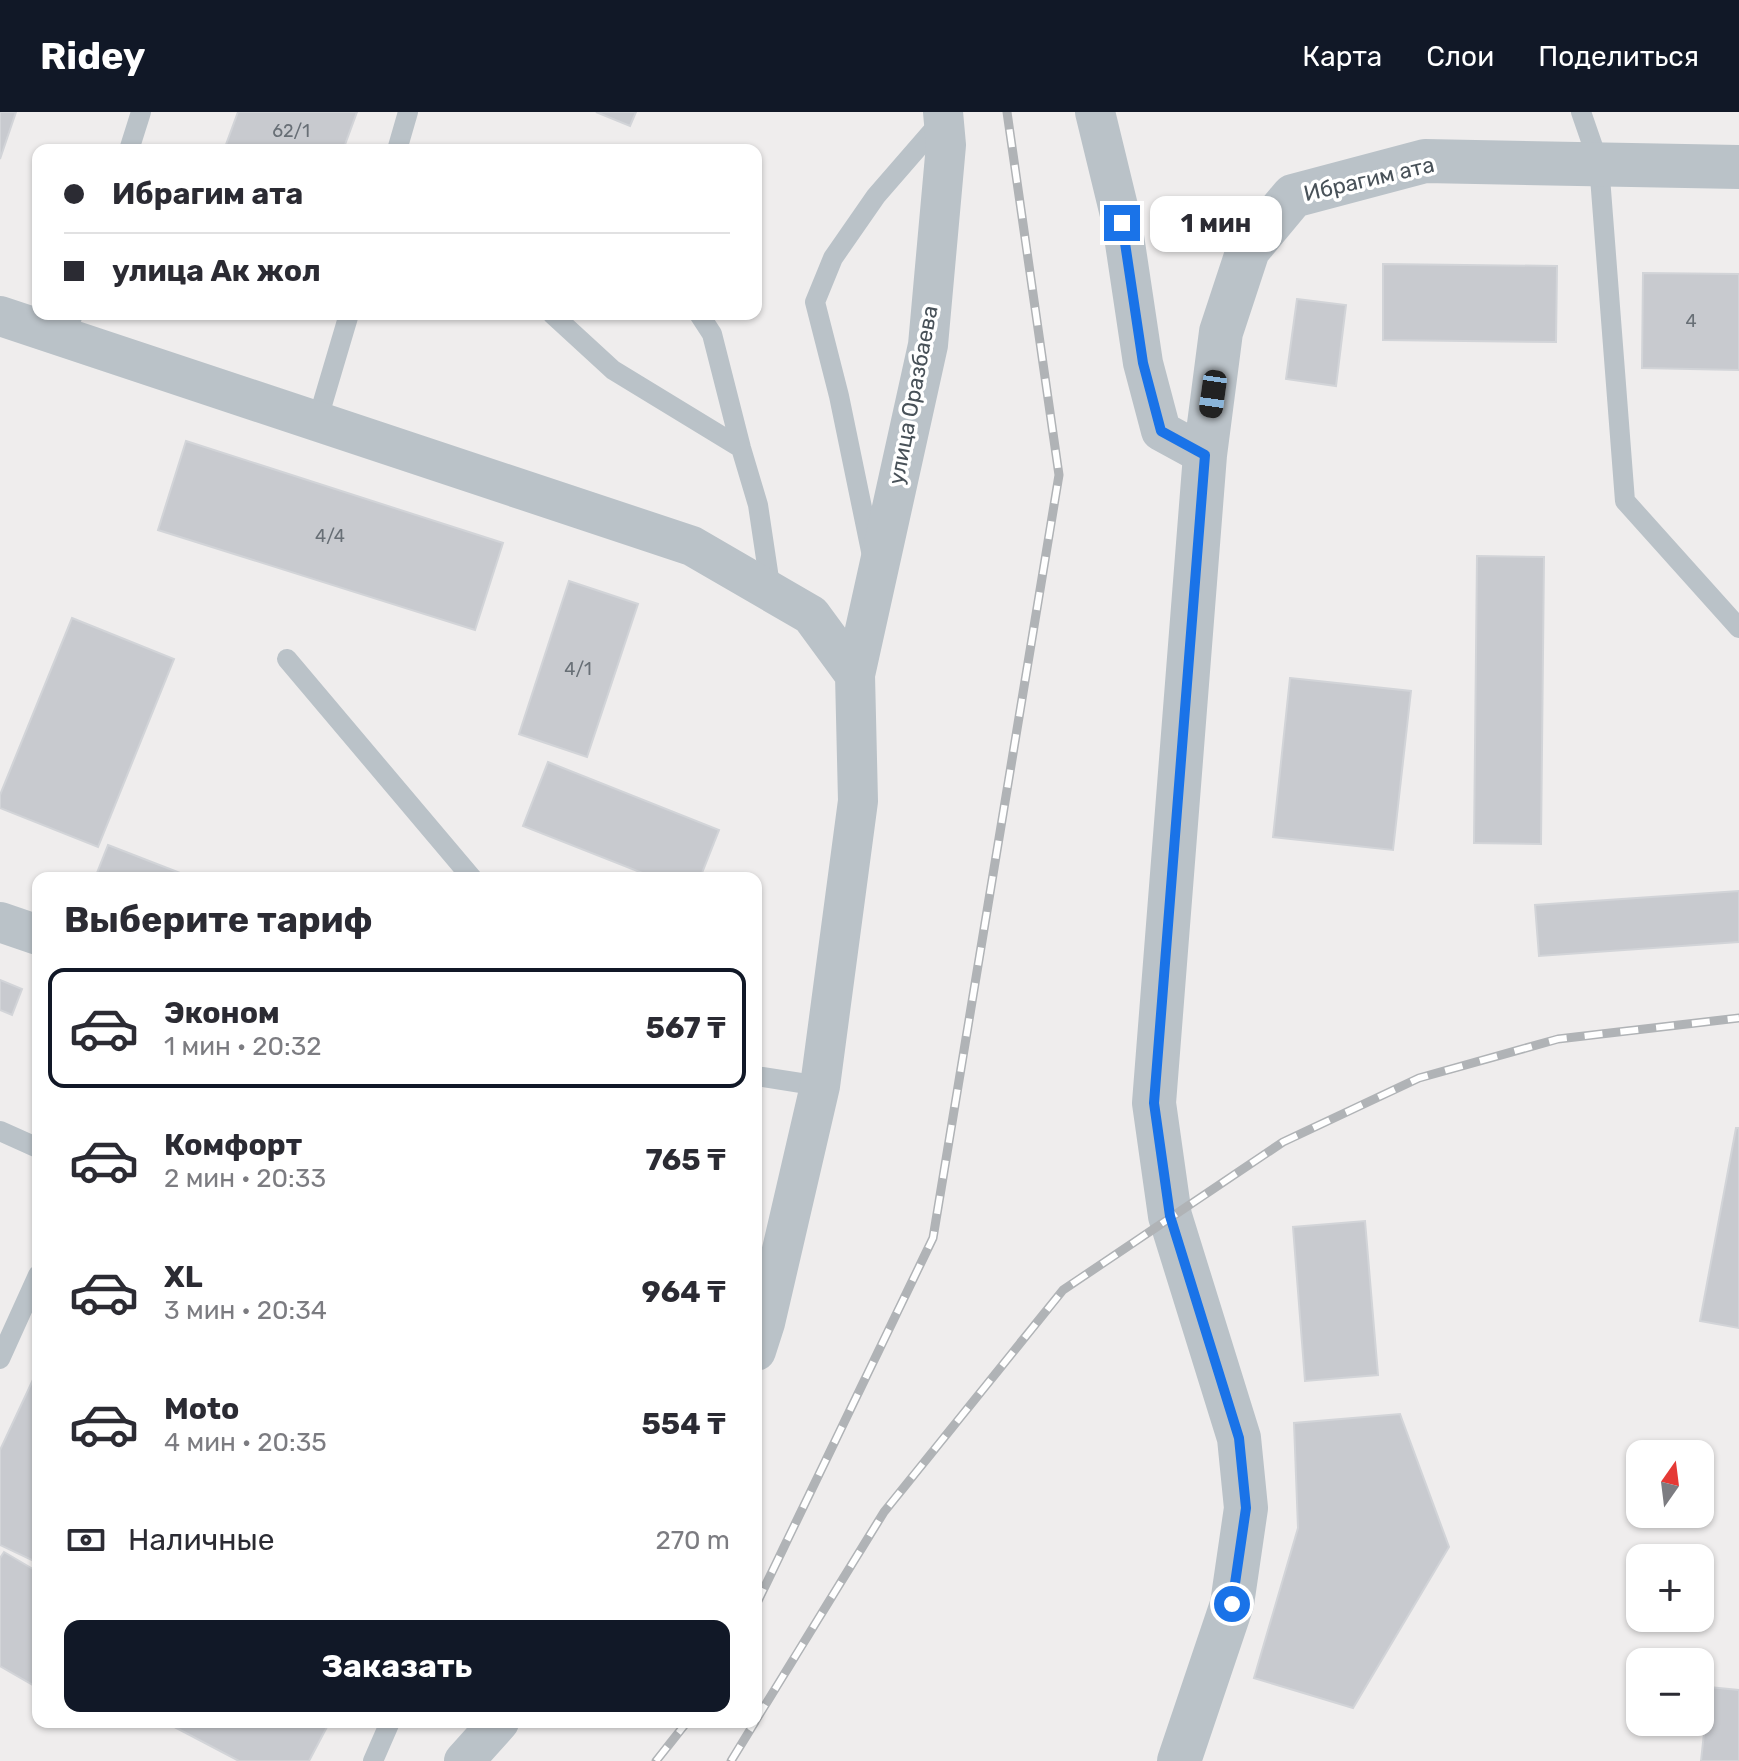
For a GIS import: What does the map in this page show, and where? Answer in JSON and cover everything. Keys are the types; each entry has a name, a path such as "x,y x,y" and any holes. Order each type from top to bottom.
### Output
{"street":[{"path":"1095,112 1122,223 1143,363 1161,431 1205,455"},
{"name":"улица Оразбаева","path":"762,1318 820,1086 858,801 855,675 928,345 946,145 943,115"},
{"name":"Ибрагим ата","path":"1176,1755 1232,1604 1246,1508 1239,1438 1170,1216 1154,1103 1205,455 1221,332 1248,250 1293,196 1425,161 1739,167"},
{"path":"0,316 69,326 317,422 692,546 811,615 855,675"},
{"path":"0,922 32,933"},
{"path":"464,1761 494,1728"}],"lane":[{"path":"131,144 141,112"},
{"path":"399,144 408,112"},
{"path":"1581,112 1599,164 1625,501 1739,628"},
{"path":"876,579 839,396 815,302 833,258 876,196 943,115"},
{"path":"317,422 347,320"},
{"path":"559,320 613,370 741,448"},
{"path":"703,320 712,334 758,505 771,592"},
{"path":"287,659 467,872"},
{"path":"762,1077 820,1086"},
{"path":"0,1131 32,1145"},
{"path":"0,1359 32,1288"},
{"path":"373,1761 387,1728"}],"building":[{"path":"0,112 16,112 0,159"},
{"path":"238,112 357,112 345,144 226,144"},
{"path":"596,112 636,112 630,126"},
{"path":"1383,264 1557,266 1556,342 1383,340"},
{"path":"1643,273 1739,274 1739,370 1642,368"},
{"path":"1297,299 1346,305 1336,386 1286,379"},
{"path":"186,441 503,543 475,630 158,530"},
{"path":"1477,556 1544,557 1541,844 1474,843"},
{"path":"569,581 638,604 587,757 519,734"},
{"path":"72,618 174,659 98,847 0,808 0,795"},
{"path":"1290,678 1411,691 1393,850 1273,837"},
{"path":"548,762 719,830 702,872 640,872 523,826"},
{"path":"108,845 178,872 97,872"},
{"path":"1739,891 1739,942 1539,956 1535,905"},
{"path":"0,980 22,989 12,1015 0,1010"},
{"path":"1736,1128 1739,1128 1739,1328 1700,1321"},
{"path":"1365,1221 1378,1375 1305,1381 1293,1227"},
{"path":"32,1382 32,1560 0,1545 0,1450"},
{"path":"1400,1414 1449,1547 1353,1708 1254,1678 1298,1528 1294,1423"},
{"path":"4,1552 32,1568 32,1685 0,1666 0,1558"},
{"path":"1714,1688 1739,1690 1739,1761 1701,1761 1704,1736 1714,1736"},
{"path":"176,1728 326,1728 309,1761 239,1761"}],"railway":[{"path":"762,1593 933,1238 1059,475 1007,112"},
{"path":"762,1710 884,1512 1063,1290 1283,1142 1419,1078 1558,1039 1739,1018"},
{"path":"656,1761 682,1728"},
{"path":"731,1761 751,1728"}],"route":[{"path":"1122,223 1143,363 1161,431 1205,455 1154,1103 1170,1216 1239,1438 1246,1508 1232,1604"}]}
